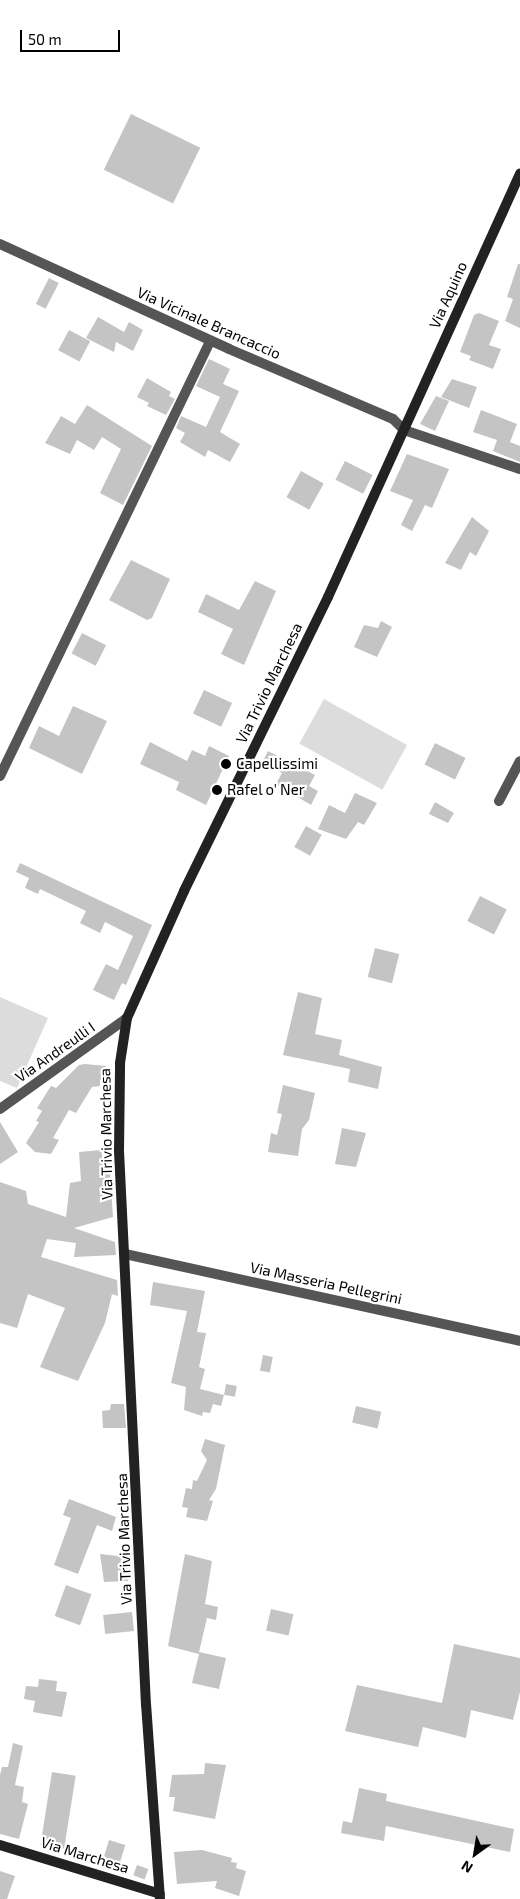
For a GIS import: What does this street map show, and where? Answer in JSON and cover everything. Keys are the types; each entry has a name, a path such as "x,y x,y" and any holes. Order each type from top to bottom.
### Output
{"street":[{"name":"Via Aquino","path":"404,430 520,173"},
{"name":"Via Vicinale Brancaccio","path":"0,244 210,341 393,419 404,430 520,469"},
{"path":"0,776 210,341"},
{"name":"Via Trivio Marchesa","path":"160,1896 146,1705 120,1151 120,1063 127,1018 184,891 328,597 404,430"},
{"path":"499,801 520,761"},
{"name":"Via Andreulli I","path":"0,1110 127,1018"},
{"name":"Via Masseria Pellegrini","path":"126,1254 520,1341"},
{"name":"Via Marchesa","path":"0,1845 160,1896"}],"shaded area":[{"path":"324,699 407,745 382,790 299,744"},
{"path":"0,997 48,1018 17,1088 0,1081"}],"building":[{"path":"131,114 200,148 173,203 104,170"},
{"path":"518,264 520,264 520,328 505,321 513,299 507,297"},
{"path":"49,278 59,283 46,309 36,304"},
{"path":"479,313 499,321 489,345 501,349 493,369 469,360 471,356 460,352 474,315"},
{"path":"98,317 124,332 129,322 143,330 133,351 116,342 114,352 86,338"},
{"path":"69,330 90,341 79,362 58,350"},
{"path":"209,359 230,369 223,384 239,391 220,432 240,444 230,462 208,450 205,457 180,442 185,433 176,428 181,416 206,427 220,397 196,386"},
{"path":"147,378 171,392 169,396 175,399 166,415 147,406 149,403 137,397"},
{"path":"452,379 477,387 469,408 441,397"},
{"path":"436,396 449,401 435,431 420,424"},
{"path":"87,405 152,446 123,505 100,493 121,449 102,437 94,450 77,440 70,454 45,443 61,416 75,424"},
{"path":"481,410 517,424 510,442 520,446 520,462 493,451 497,440 473,432"},
{"path":"407,454 449,469 432,508 425,505 412,531 401,525 413,500 390,491"},
{"path":"345,461 373,475 363,494 335,480"},
{"path":"301,471 324,484 309,510 286,497"},
{"path":"472,517 489,531 476,556 470,552 461,570 445,563"},
{"path":"131,560 170,579 152,618 147,620 109,600"},
{"path":"255,581 276,591 244,665 221,654 233,629 198,612 206,594 239,610"},
{"path":"381,621 392,627 377,657 354,647 364,625 378,628"},
{"path":"82,633 106,645 96,666 72,653"},
{"path":"204,690 232,703 221,727 193,714"},
{"path":"73,706 107,721 82,774 29,748 39,726 59,736"},
{"path":"150,742 187,761 192,750 205,756 209,746 229,756 206,805 176,790 179,782 140,764"},
{"path":"435,743 466,758 455,779 424,765"},
{"path":"268,751 315,775 309,786 318,791 311,805 276,784 282,773 262,763"},
{"path":"355,793 377,803 364,825 358,822 346,839 318,829 329,805 345,813"},
{"path":"435,802 454,813 448,823 429,814"},
{"path":"306,826 322,835 310,856 294,847"},
{"path":"20,863 152,925 126,985 122,983 114,1000 93,990 106,964 118,970 133,936 105,922 100,933 80,923 86,911 40,889 38,894 25,888 29,878 16,872"},
{"path":"480,896 507,910 494,935 467,921"},
{"path":"375,948 399,954 392,983 368,977"},
{"path":"298,992 322,998 315,1034 342,1040 339,1055 382,1067 378,1089 348,1082 350,1069 283,1055"},
{"path":"79,1065 106,1066 105,1080 100,1080 100,1086 92,1087 76,1113 69,1110 53,1138 59,1140 51,1154 35,1152 26,1143 39,1122 36,1121 42,1111 37,1108 51,1086 56,1088"},
{"path":"283,1085 315,1093 309,1120 302,1129 298,1156 268,1152 271,1133 277,1135 282,1114 277,1113"},
{"path":"0,1122 18,1152 0,1164"},
{"path":"342,1128 366,1133 356,1167 335,1164"},
{"path":"101,1150 103,1159 109,1158 113,1217 74,1228 115,1242 116,1255 74,1257 76,1243 47,1239 41,1257 117,1280 118,1296 112,1294 105,1323 78,1381 40,1367 65,1308 28,1294 17,1328 0,1323 0,1182 26,1191 28,1204 66,1217 70,1183 81,1181 79,1152"},
{"path":"153,1282 205,1291 197,1332 206,1333 199,1367 205,1369 200,1389 224,1395 221,1406 213,1404 210,1413 203,1412 202,1416 184,1410 186,1387 171,1383 187,1311 150,1305"},
{"path":"263,1355 273,1357 270,1373 260,1371"},
{"path":"226,1384 237,1386 235,1397 224,1395"},
{"path":"111,1404 124,1404 126,1428 103,1428 102,1411 110,1410"},
{"path":"356,1406 381,1412 378,1428 352,1423"},
{"path":"205,1439 225,1445 216,1489 209,1500 213,1501 207,1521 186,1517 188,1508 182,1507 186,1488 192,1489 193,1480 197,1481 207,1460 201,1451"},
{"path":"69,1499 116,1517 112,1531 97,1525 78,1574 54,1565 71,1518 63,1515"},
{"path":"100,1554 127,1557 128,1581 104,1582"},
{"path":"185,1554 212,1561 205,1604 218,1607 216,1620 207,1618 199,1652 226,1658 219,1689 192,1683 199,1654 168,1646"},
{"path":"66,1585 91,1594 80,1625 55,1616"},
{"path":"271,1609 293,1614 288,1636 266,1630"},
{"path":"132,1612 134,1631 105,1634 103,1615"},
{"path":"454,1644 520,1658 520,1692 513,1720 471,1710 466,1738 423,1727 418,1747 345,1731 357,1685 442,1703"},
{"path":"39,1679 57,1681 56,1691 67,1692 62,1717 33,1712 35,1701 24,1699 26,1686 38,1687"},
{"path":"13,1743 23,1746 15,1785 24,1787 22,1802 28,1804 19,1839 0,1834 0,1775 2,1767 8,1767"},
{"path":"205,1763 226,1765 215,1819 173,1811 175,1797 169,1797 172,1775 204,1774"},
{"path":"52,1772 76,1776 64,1849 40,1845"},
{"path":"359,1788 387,1794 386,1801 514,1829 510,1852 386,1826 384,1841 341,1833 343,1821 352,1823"},
{"path":"109,1840 125,1845 120,1863 103,1858"},
{"path":"202,1850 232,1858 231,1862 237,1863 236,1868 246,1871 239,1896 215,1888 217,1881 177,1884 174,1852"},
{"path":"137,1865 148,1869 145,1879 133,1875"},
{"path":"0,1871 15,1876 7,1899 0,1899"}],"place":[{"name":"Capellissimi","path":"226,764"},
{"name":"Rafel o' Ner","path":"217,790"}]}
